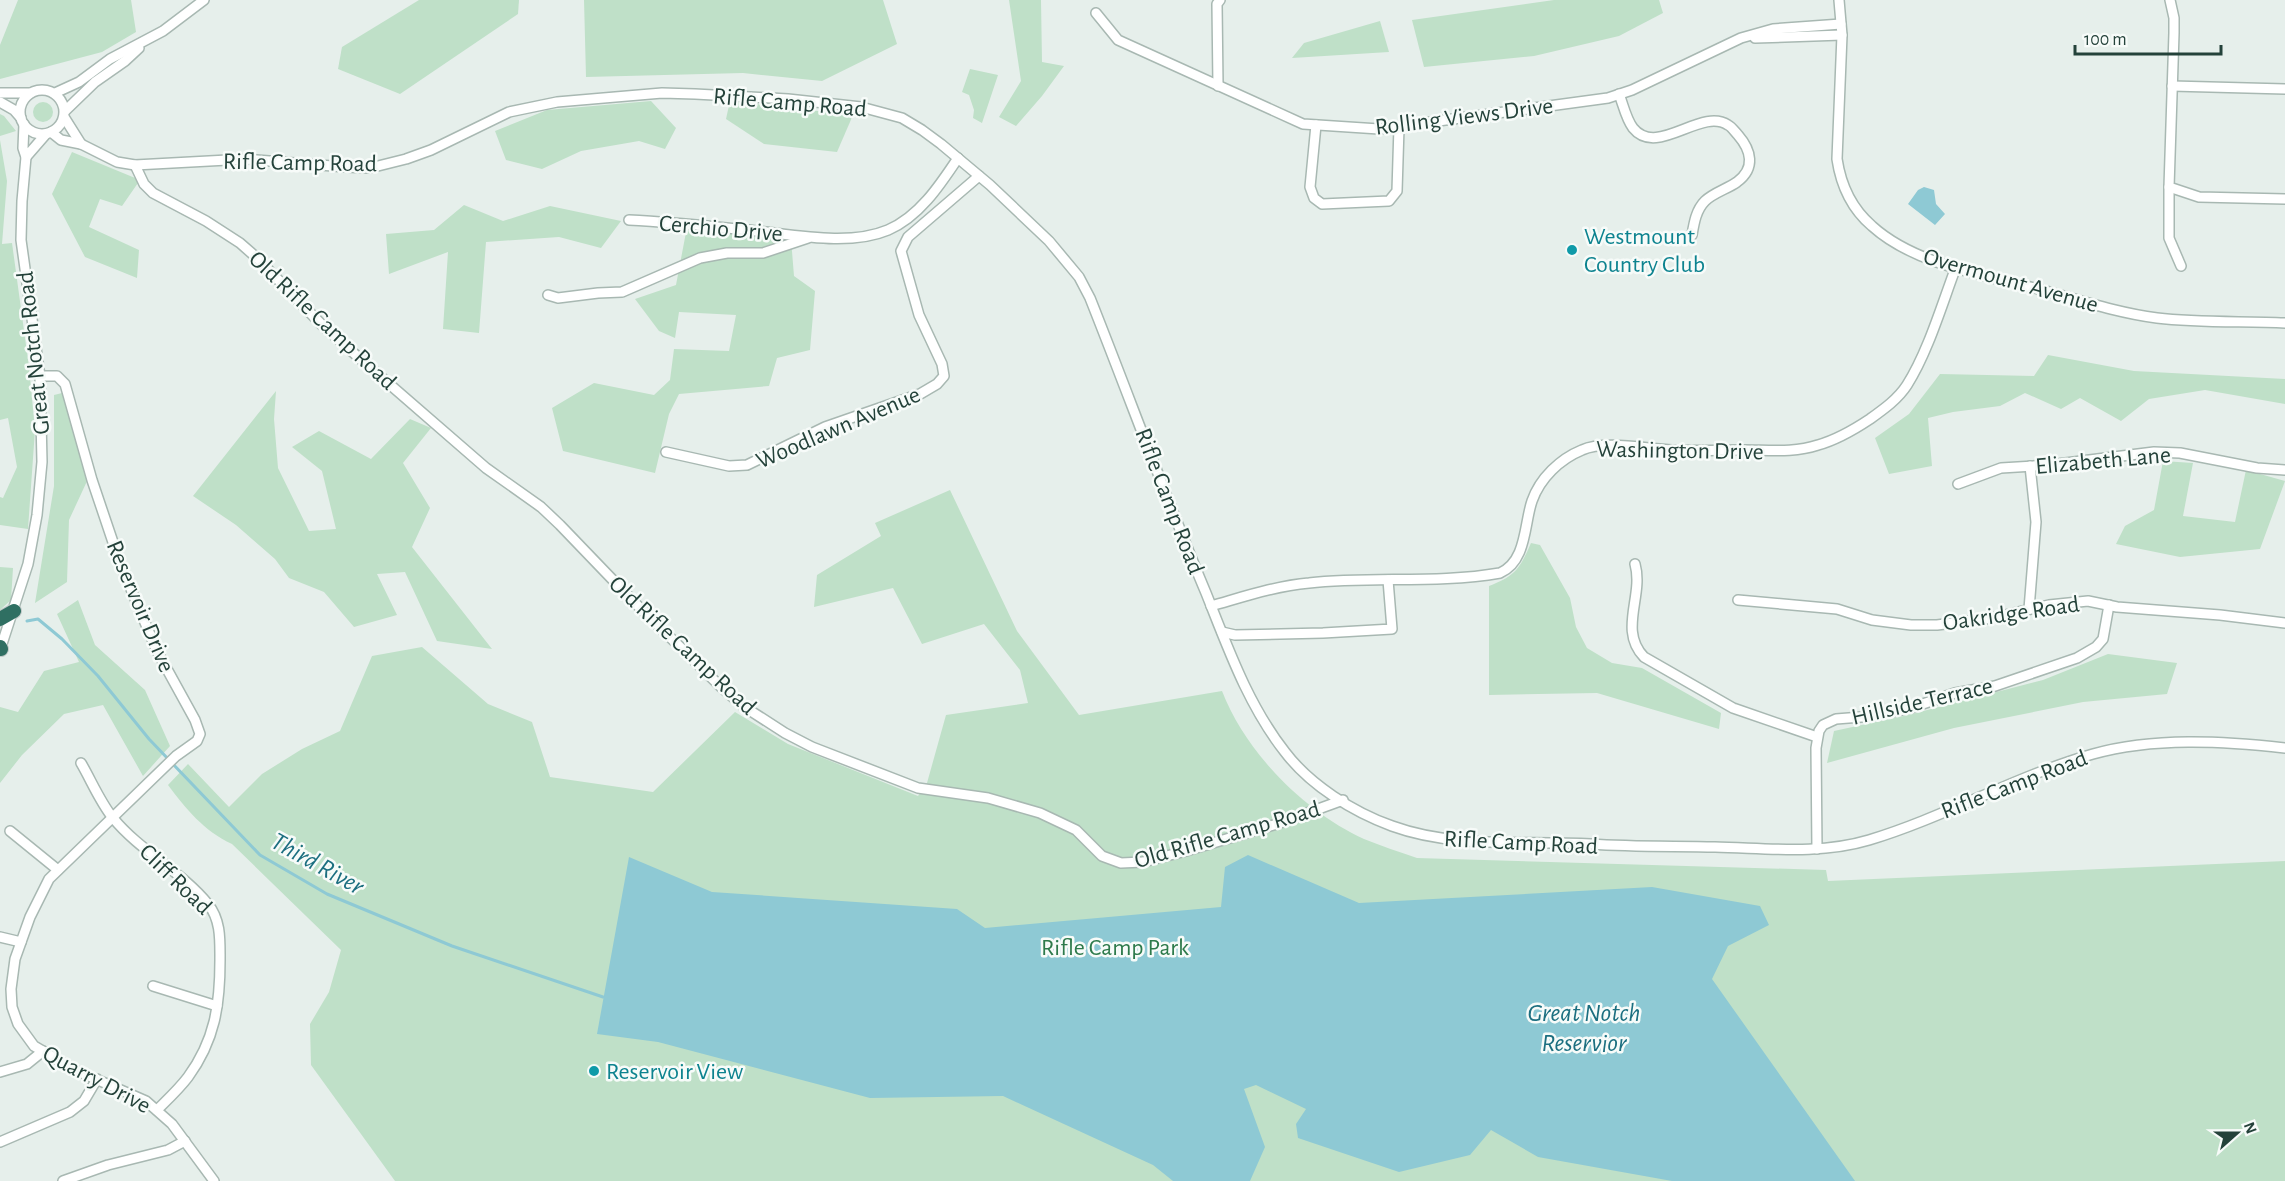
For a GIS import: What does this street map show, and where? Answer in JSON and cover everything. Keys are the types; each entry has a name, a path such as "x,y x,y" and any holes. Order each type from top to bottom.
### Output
{"highway":[{"path":"0,619 14,611"}],"street":[{"path":"55,93 79,82 110,59 147,40 204,0"},
{"path":"1218,86 1218,4 1220,0"},
{"name":"Overmount Avenue","path":"1839,0 1842,35 1837,159 1843,188 1860,214 1873,227 1928,259 2135,314 2174,319 2285,323"},
{"path":"2170,0 2174,18 2169,238 2181,266"},
{"name":"Rolling Views Drive","path":"1096,14 1118,40 1303,124 1379,129 1608,98 1741,38 1773,29 1841,24"},
{"name":"Rolling Views Drive","path":"1741,38 1842,35"},
{"path":"64,114 95,82 125,61 147,40"},
{"path":"2172,86 2285,89"},
{"path":"0,93 30,93 45,89 55,93 64,104 60,126 49,133 26,157"},
{"path":"22,121 21,106 30,93"},
{"name":"Rifle Camp Road","path":"49,133 61,140 81,144 117,162 135,165 246,159 345,168 370,168 431,150 509,112 557,102 662,93 741,95 861,107 902,118 922,130 979,176 1049,241 1079,277 1085,287 1246,691 1273,736 1301,769 1342,801 1389,825 1422,836 1446,839 1643,847 1817,849 1868,840 2056,766 2105,751 2155,743 2229,743 2285,748"},
{"path":"1619,94 1632,127 1641,135 1658,138 1714,121 1728,124 1748,146 1750,160 1746,172 1737,182 1705,200 1696,215 1692,235"},
{"path":"0,102 14,110 33,132 49,133"},
{"path":"64,114 81,144"},
{"name":"Great Notch Road","path":"0,649 28,564 40,491 43,433 40,376 21,240 26,157 23,148 22,121"},
{"path":"1316,125 1310,187 1314,198 1322,204 1389,201 1397,192 1399,127"},
{"name":"Cerchio Drive","path":"629,220 674,222 827,238 872,236 891,229 921,207 939,187 958,158"},
{"name":"Old Rifle Camp Road","path":"135,165 144,184 153,193 227,233 258,258 322,325 357,356 486,468 541,507 721,687 743,706 784,733 825,752 918,788 988,798 1040,813 1076,830 1102,856 1121,863 1143,862 1186,851 1277,824 1342,801"},
{"name":"Woodlawn Avenue","path":"666,452 729,466 747,465 825,427 920,394 937,384 945,376 942,364 919,315 901,251 908,237 979,176"},
{"path":"2169,186 2199,197 2285,199"},
{"path":"921,207 932,217"},
{"name":"Cerchio Drive","path":"548,295 558,298 598,292 622,292 700,258 727,253 763,253 813,237"},
{"name":"Washington Drive","path":"1211,606 1292,585 1485,575 1507,570 1520,551 1533,499 1540,485 1559,463 1582,449 1607,446 1674,450 1785,451 1817,446 1860,426 1899,394 1912,375 1956,267"},
{"name":"Reservoir Drive","path":"40,376 57,376 65,384 92,480 120,563 157,651 195,720 200,734 197,741 176,756 112,818"},
{"name":"Elizabeth Lane","path":"1958,484 2001,468 2154,452 2180,453 2257,468 2285,470"},
{"path":"2030,609 2037,522 2031,466"},
{"path":"1635,564 1637,581 1632,637 1635,648 1644,657 1733,708 1817,737 1817,849"},
{"path":"1222,632 1235,635 1392,629 1388,580"},
{"name":"Oakridge Road","path":"1738,600 1837,609 1872,620 1911,625 1937,625 1992,618 2073,601 2285,623"},
{"name":"Hillside Terrace","path":"1817,737 1819,731 1829,721 1874,716 1911,708 1955,693 1995,686 2078,658 2096,647 2103,639 2109,606"},
{"name":"Cliff Road","path":"81,762 112,818 208,904 217,918 220,937 220,988 214,1026 204,1052 187,1078 157,1110"},
{"name":"Quarry Drive","path":"112,818 49,879 30,917 15,959 10,988 12,1007 18,1024 34,1046 75,1070 146,1101 157,1110 172,1124 214,1181"},
{"path":"10,831 58,870"},
{"path":"0,937 21,942"},
{"path":"153,986 217,1006"},
{"path":"0,1072 27,1064 43,1051"},
{"path":"0,1142 70,1112 84,1101 97,1079"},
{"path":"63,1181 108,1165 168,1150 185,1141"}],"green space":[{"path":"18,0 131,0 136,32 102,52 0,79 0,45"},
{"path":"419,0 519,0 518,14 400,94 338,69 342,47"},
{"path":"584,0 883,0 897,44 822,81 743,73 586,77"},
{"path":"1009,0 1041,0 1042,62 1064,66 1016,126 999,117 1021,81"},
{"path":"1554,0 1659,0 1663,13 1619,36 1534,56 1424,67 1412,20"},
{"path":"1380,21 1389,52 1292,58 1304,43"},
{"path":"970,69 998,75 982,123 973,118 974,110 969,95 962,92"},
{"path":"651,101 676,128 665,149 639,141 581,151 542,169 506,160 495,131 547,110"},
{"path":"730,101 853,115 837,152 764,144 726,119"},
{"path":"43,102 50,105 53,112 50,119 43,122 36,119 33,112 36,105"},
{"path":"0,114 4,116 16,131 0,136"},
{"path":"0,140 7,181 2,244 12,243 35,430 28,529 0,525 0,497 3,498 17,467 8,418 0,420"},
{"path":"72,152 140,180 122,206 100,199 89,227 139,250 137,278 85,257 52,194"},
{"path":"464,205 503,221 550,206 621,221 601,248 559,237 486,242 479,333 443,329 448,252 389,274 386,234 434,230"},
{"path":"687,227 791,239 794,276 815,291 810,350 777,358 769,386 679,394 669,414 655,473 563,451 552,408 594,383 654,395 670,380 674,349 729,351 736,315 679,312 675,338 659,331 635,299 676,285"},
{"path":"2048,355 2134,371 2285,379 2285,404 2205,390 2149,399 2121,421 2080,398 2061,409 2025,393 2000,406 1953,412 1928,418 1932,466 1889,474 1875,438 1909,414 1940,374 2034,376"},
{"path":"276,391 274,419 278,468 309,531 336,529 322,471 292,447 319,431 371,459 410,419 431,428 403,463 430,508 412,547 492,649 437,641 405,572 377,574 397,615 354,627 324,592 289,578 275,559 236,525 193,496"},
{"path":"62,393 88,479 69,520 67,582 35,603 54,486 54,395"},
{"path":"2163,461 2193,463 2183,516 2235,522 2246,470 2285,481 2260,549 2180,557 2116,544 2125,526 2154,510"},
{"name":"Rifle Camp Park","path":"950,490 1017,631 1079,715 1222,691 1246,736 1262,758 1299,797 1320,813 1364,839 1417,858 1826,870 1828,881 2285,861 2285,1181 395,1181 311,1065 310,1024 329,992 341,950 232,844 213,833 196,819 168,785 188,764 229,807 262,774 302,749 340,731 372,656 422,647 488,704 532,722 550,777 653,792 735,712 788,744 918,796 927,783 946,715 1028,703 1020,670 984,624 922,644 893,588 814,607 817,575 881,536 875,523"},
{"path":"1531,543 1540,545 1570,598 1576,627 1587,648 1612,663 1642,668 1721,713 1719,729 1597,693 1489,695 1489,586 1505,579 1516,570"},
{"path":"0,567 13,568 11,600 0,610"},
{"path":"78,600 95,645 145,690 170,746 143,776 103,705 64,714 22,755 0,783 0,707 18,712 44,671 79,662 57,614"},
{"path":"2108,654 2177,663 2167,694 2083,702 1954,728 1827,763 1834,731 1908,715 2043,680"}],"water":[{"path":"1924,187 1934,190 1936,204 1945,214 1935,225 1908,204 1918,190"},
{"name":"Great Notch Reservior","path":"1248,855 1359,903 1652,887 1760,906 1769,925 1728,946 1712,979 1855,1181 1672,1181 1538,1157 1491,1130 1470,1155 1399,1172 1298,1138 1296,1124 1306,1109 1256,1085 1244,1089 1265,1147 1250,1181 1173,1181 1153,1165 1003,1096 870,1098 658,1042 597,1034 629,857 712,892 957,909 985,928 1221,907 1225,867"}],"waterway":[{"name":"Third River","path":"27,621 38,619 62,639 98,676 149,739 260,855 327,894 452,946 603,997"}],"place":[{"name":"Westmount Country Club","path":"1572,250"},
{"name":"Reservoir View","path":"594,1071"}]}
